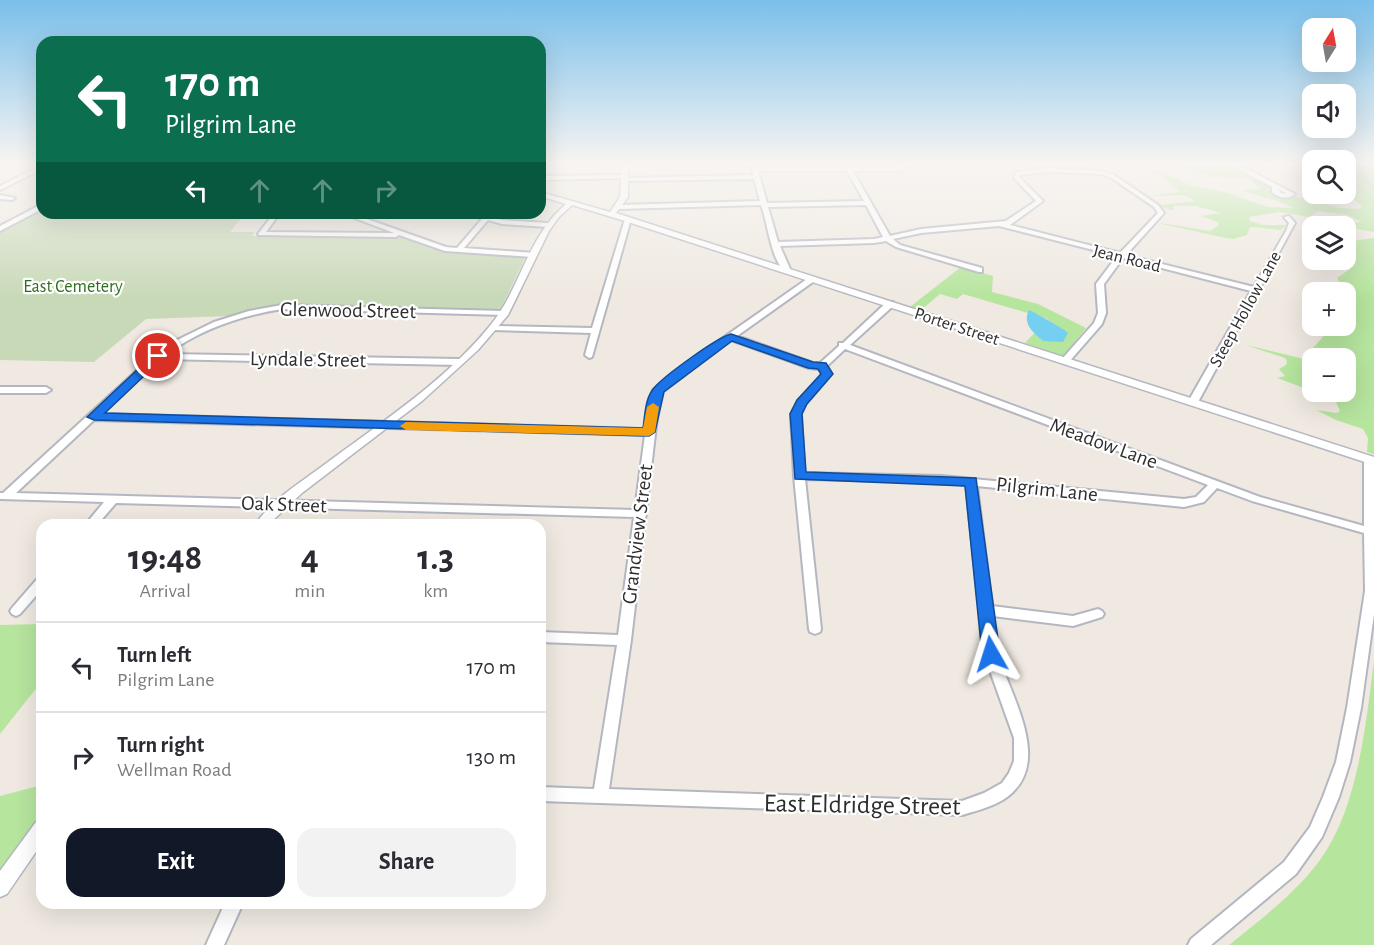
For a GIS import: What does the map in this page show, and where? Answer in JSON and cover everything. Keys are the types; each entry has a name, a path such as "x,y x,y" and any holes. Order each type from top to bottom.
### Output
{"street":[{"path":"267,519 281,504 384,425 459,362 494,328 504,313 548,225 572,208"},
{"name":"Porter Street","path":"618,208 628,219 1372,460"},
{"path":"764,208 775,244 787,271"},
{"path":"871,208 888,239 898,246 979,270"},
{"path":"775,244 888,239 921,231 999,224 1016,219 1031,208"},
{"path":"1065,361 1098,324 1102,313 1100,284 1121,256 1161,213 1158,208"},
{"path":"1,228 36,209"},
{"name":"Steep Hollow Lane","path":"1193,402 1292,223 1287,217"},
{"path":"272,219 261,234 402,235"},
{"path":"360,219 434,246 458,251 532,255"},
{"path":"458,251 485,219"},
{"path":"499,219 518,224 548,225"},
{"path":"589,355 628,219"},
{"name":"Jean Road","path":"999,224 1255,290"},
{"path":"762,263 780,256"},
{"name":"Grandview Street","path":"600,797 624,640 649,432 654,400 658,390 673,377 813,279"},
{"path":"731,337 812,366 822,366 842,345 890,304"},
{"name":"Glenwood Street","path":"3,496 94,417 158,356 175,343 211,325 259,310 282,307 504,313"},
{"path":"494,328 595,331"},
{"name":"Meadow Lane","path":"842,345 1256,499 1370,531"},
{"name":"Lyndale Street","path":"158,356 459,362"},
{"path":"815,629 799,476 796,414 801,403 827,374 822,366"},
{"path":"0,390 46,390"},
{"path":"94,417 649,432"},
{"path":"1197,945 1290,868 1316,832 1331,797 1343,762 1371,591 1372,460"},
{"name":"Pilgrim Lane","path":"799,476 971,482 1184,503 1200,500 1215,484"},
{"name":"East Eldridge Street","path":"546,794 962,808 989,799 1007,788 1015,777 1021,761 1021,738 991,654 971,482"},
{"name":"Oak Street","path":"3,496 639,514"},
{"path":"96,519 113,499"},
{"path":"16,611 36,588"},
{"path":"986,610 1073,621 1098,614"},
{"path":"546,637 624,640"},
{"path":"0,887 36,836"},
{"path":"215,945 231,909"}],"green space":[{"path":"1204,208 1374,208 1374,232 1356,229 1356,222 1362,222 1356,219 1356,216 1318,211 1310,216 1280,212 1249,217 1250,221 1263,225 1286,225 1281,230 1252,227 1247,235 1233,239 1160,223 1210,231 1218,226 1218,222 1201,216 1221,213"},
{"name":"East Cemetery","path":"36,211 36,219 240,219 230,232 254,232 252,236 403,238 448,252 525,258 501,308 495,310 280,305 229,316 146,319 94,362 0,360 0,232"},
{"path":"1374,238 1374,454 1367,452 1368,438 1363,429 1316,410 1337,413 1340,411 1336,402 1356,402 1356,348 1313,348 1323,336 1356,336 1356,282 1340,282 1337,278 1349,270 1356,270 1356,241"},
{"path":"961,267 993,276 992,292 1038,304 1086,328 1063,356 1025,343 1048,319 963,294 957,299 940,294 921,310 910,307"},
{"path":"1246,345 1302,359 1302,387 1277,378 1285,376 1279,369 1286,365 1285,358"},
{"path":"36,624 36,689 0,734 0,625"},
{"path":"1374,661 1374,945 1229,945 1300,884 1320,860 1333,839 1352,791 1368,711"},
{"path":"36,787 36,821 0,872 0,796"}],"water":[{"path":"1029,310 1068,333 1063,342 1043,341 1028,324"}],"slow traffic":[{"path":"406,426 649,432 653,407"}],"route":[{"path":"158,356 94,417 649,432 654,400 658,390 731,337 812,366 822,366 827,374 801,403 796,414 799,476 941,479 971,482 991,654"}]}
